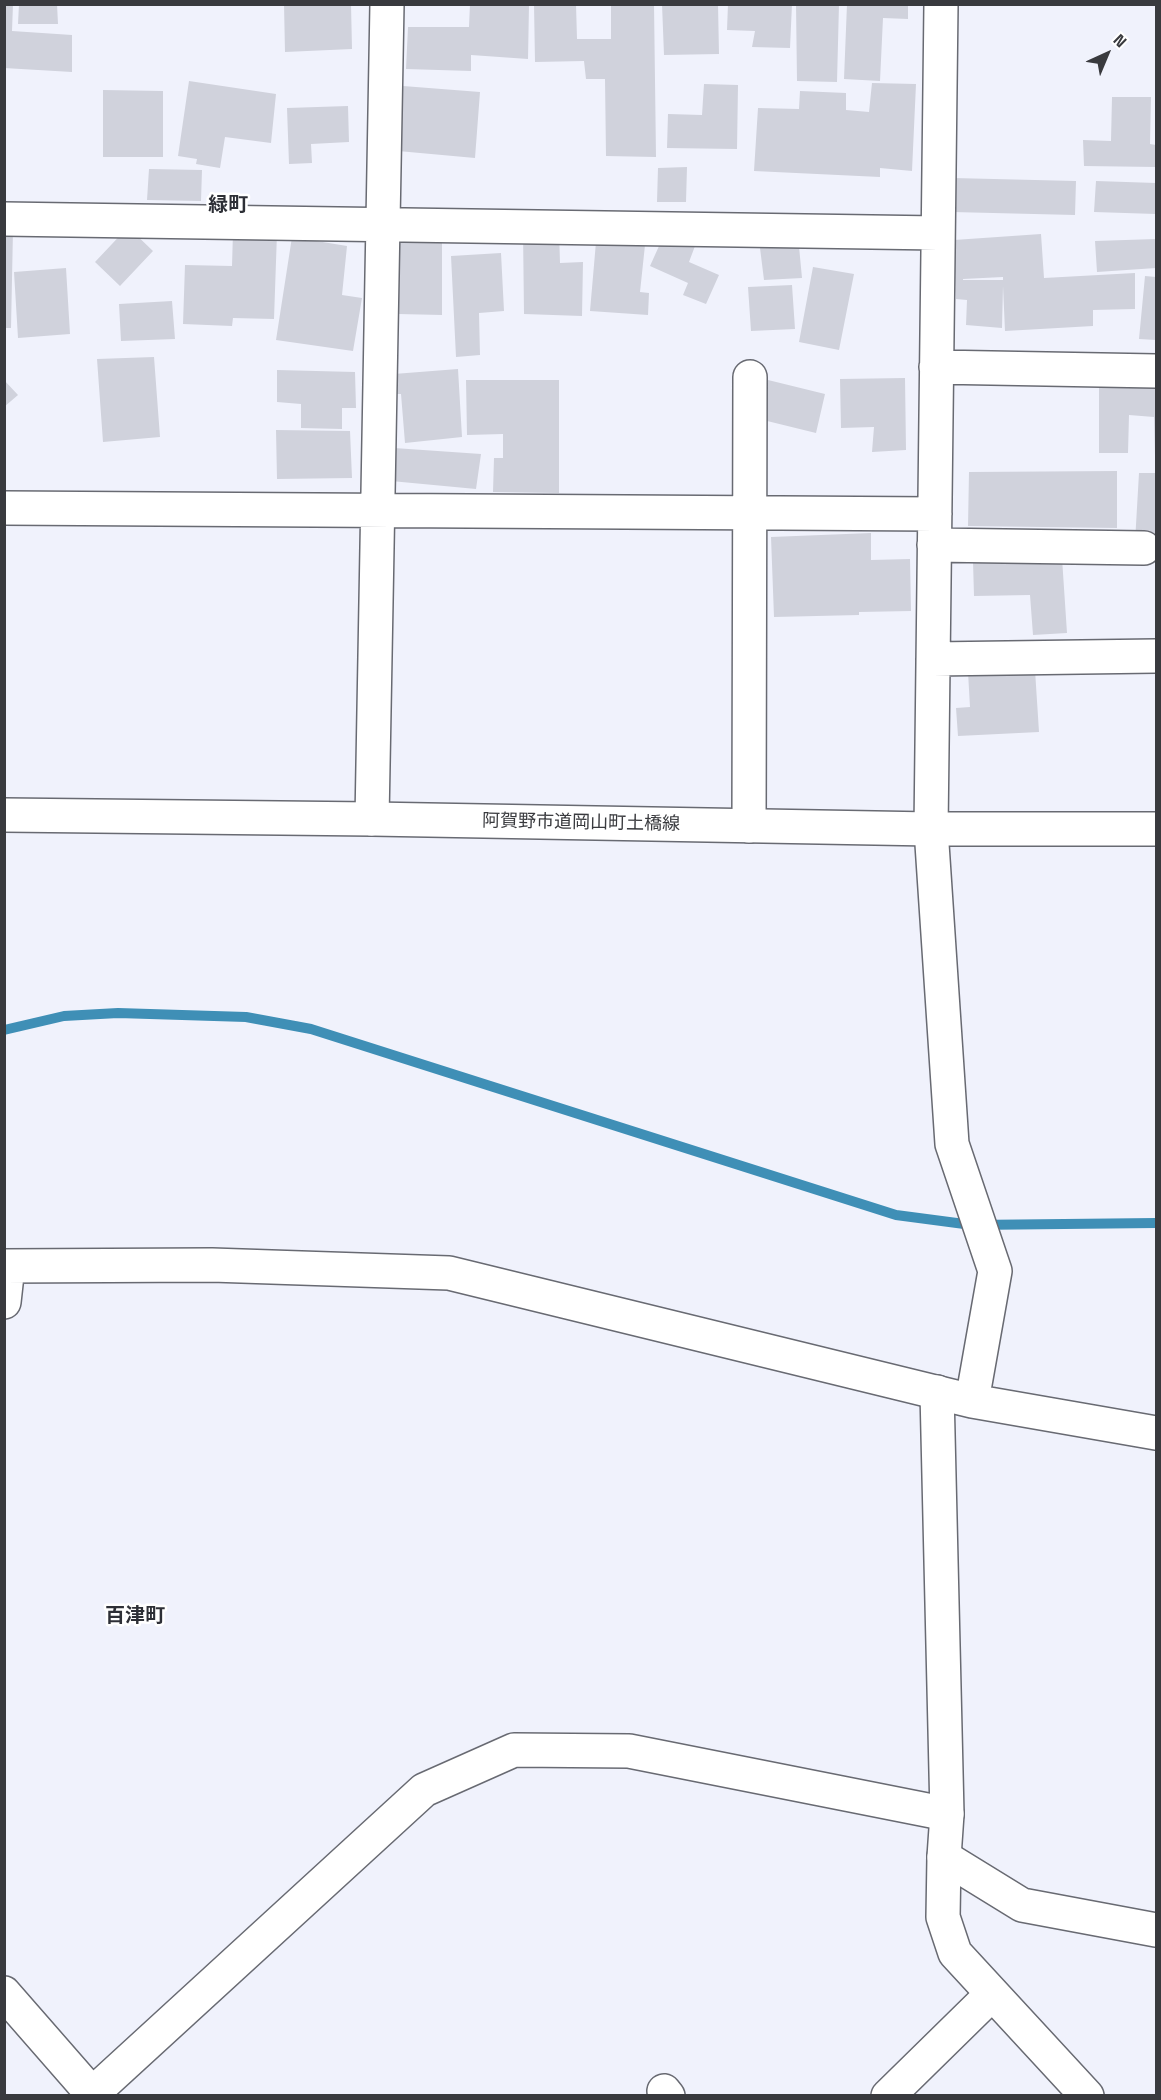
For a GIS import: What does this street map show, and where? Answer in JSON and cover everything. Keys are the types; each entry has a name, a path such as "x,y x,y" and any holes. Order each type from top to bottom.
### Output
{"street":[{"path":"372,819 387,4"},
{"path":"941,4 931,829 952,1144 995,1271 972,1401"},
{"path":"4,219 938,233"},
{"path":"936,367 1156,371"},
{"path":"749,826 750,377"},
{"path":"4,508 750,513 1144,548"},
{"path":"933,659 1156,656"},
{"name":"阿賀野市道岡山町土橋線","path":"4,816 372,819 931,829 1156,829"},
{"path":"4,1302 6,1266 212,1265 449,1273 972,1401 1156,1433"},
{"path":"937,1392 947,1814 943,1917 955,1953 1087,2096"},
{"path":"4,1993 92,2095 423,1790 514,1750 629,1751 947,1814"},
{"path":"944,1857 1022,1905 1156,1930"},
{"path":"888,2096 992,1994"}],"building":[{"path":"4,4 13,4 12,31 72,35 72,72 4,68"},
{"path":"19,4 57,4 58,24 18,24"},
{"path":"284,4 351,4 352,49 285,52"},
{"path":"470,4 529,5 528,59 471,55 471,71 406,69 408,27 469,27"},
{"path":"534,4 576,4 577,39 611,39 611,4 654,4 656,157 606,156 605,79 586,79 584,61 535,62"},
{"path":"662,4 718,4 719,54 664,55"},
{"path":"728,4 792,4 790,48 752,47 755,31 727,30"},
{"path":"796,4 839,4 837,82 797,81"},
{"path":"847,4 908,4 908,19 883,18 880,81 844,79"},
{"path":"189,81 276,94 271,143 225,137 220,168 196,164 197,159 178,156"},
{"path":"872,83 916,84 912,171 880,168 880,177 754,171 758,108 799,109 800,91 846,93 846,110 869,112"},
{"path":"704,84 738,85 737,149 667,148 668,114 702,115"},
{"path":"403,86 480,92 475,158 398,151"},
{"path":"103,90 163,91 163,157 103,157"},
{"path":"1112,97 1151,97 1150,144 1156,145 1156,167 1084,166 1083,140 1111,141"},
{"path":"348,106 349,142 311,144 312,163 289,164 287,108"},
{"path":"687,167 686,202 657,202 658,168"},
{"path":"149,169 202,170 201,201 147,200"},
{"path":"953,178 1076,181 1075,215 952,212"},
{"path":"1096,181 1156,183 1156,214 1094,212"},
{"path":"128,227 153,251 120,286 95,262"},
{"path":"4,230 13,230 11,328 4,328"},
{"path":"523,230 559,230 560,263 583,262 582,316 524,314"},
{"path":"233,232 277,233 274,319 233,318 232,326 183,324 185,265 232,266"},
{"path":"1041,234 1044,278 1135,273 1135,309 1093,310 1093,326 1005,331 1003,286 1002,328 966,325 967,300 956,299 954,240","holes":["1003,277 1003,280 963,280 963,279"]},
{"path":"664,235 695,246 689,262 719,275 706,304 683,295 688,283 650,266"},
{"path":"798,236 802,278 764,280 759,240"},
{"path":"292,237 347,246 342,295 362,298 353,351 276,340"},
{"path":"400,239 442,241 442,315 398,314"},
{"path":"1156,239 1156,268 1097,272 1095,241"},
{"path":"596,242 645,245 640,292 649,293 648,315 590,311"},
{"path":"501,253 504,311 479,313 480,355 456,357 451,256"},
{"path":"813,267 854,274 839,350 799,342"},
{"path":"66,268 70,334 18,338 14,272"},
{"path":"1145,276 1156,277 1156,340 1139,339"},
{"path":"792,285 795,329 751,331 748,287"},
{"path":"172,301 175,339 121,341 119,304"},
{"path":"154,357 160,437 103,442 97,359"},
{"path":"458,369 462,437 405,443 401,394 381,394 381,375"},
{"path":"277,370 355,372 356,408 342,408 342,429 301,428 301,404 277,402"},
{"path":"905,378 906,450 872,452 874,427 841,428 840,379"},
{"path":"1156,379 1156,456 1154,417 1129,415 1128,453 1099,453 1099,380"},
{"path":"4,380 18,395 4,407"},
{"path":"466,380 559,380 559,493 493,492 494,458 503,458 503,434 467,435"},
{"path":"768,380 825,394 816,433 759,419"},
{"path":"276,430 350,431 352,478 277,479"},
{"path":"394,448 481,454 476,489 391,481"},
{"path":"1117,471 1117,528 968,526 969,472"},
{"path":"1139,473 1156,473 1156,543 1135,542"},
{"path":"871,533 871,560 910,559 911,611 774,617 771,537"},
{"path":"1062,558 1067,633 1033,635 1030,595 974,596 973,561"},
{"path":"1035,670 1039,732 958,736 956,708 970,707 968,672"}],"waterway":[{"path":"4,1030 64,1016 118,1013 246,1017 311,1029 896,1215 972,1225 1156,1223"}],"district":[{"name":"緑町","path":"228,206"},
{"name":"百津町","path":"135,1617"}]}
